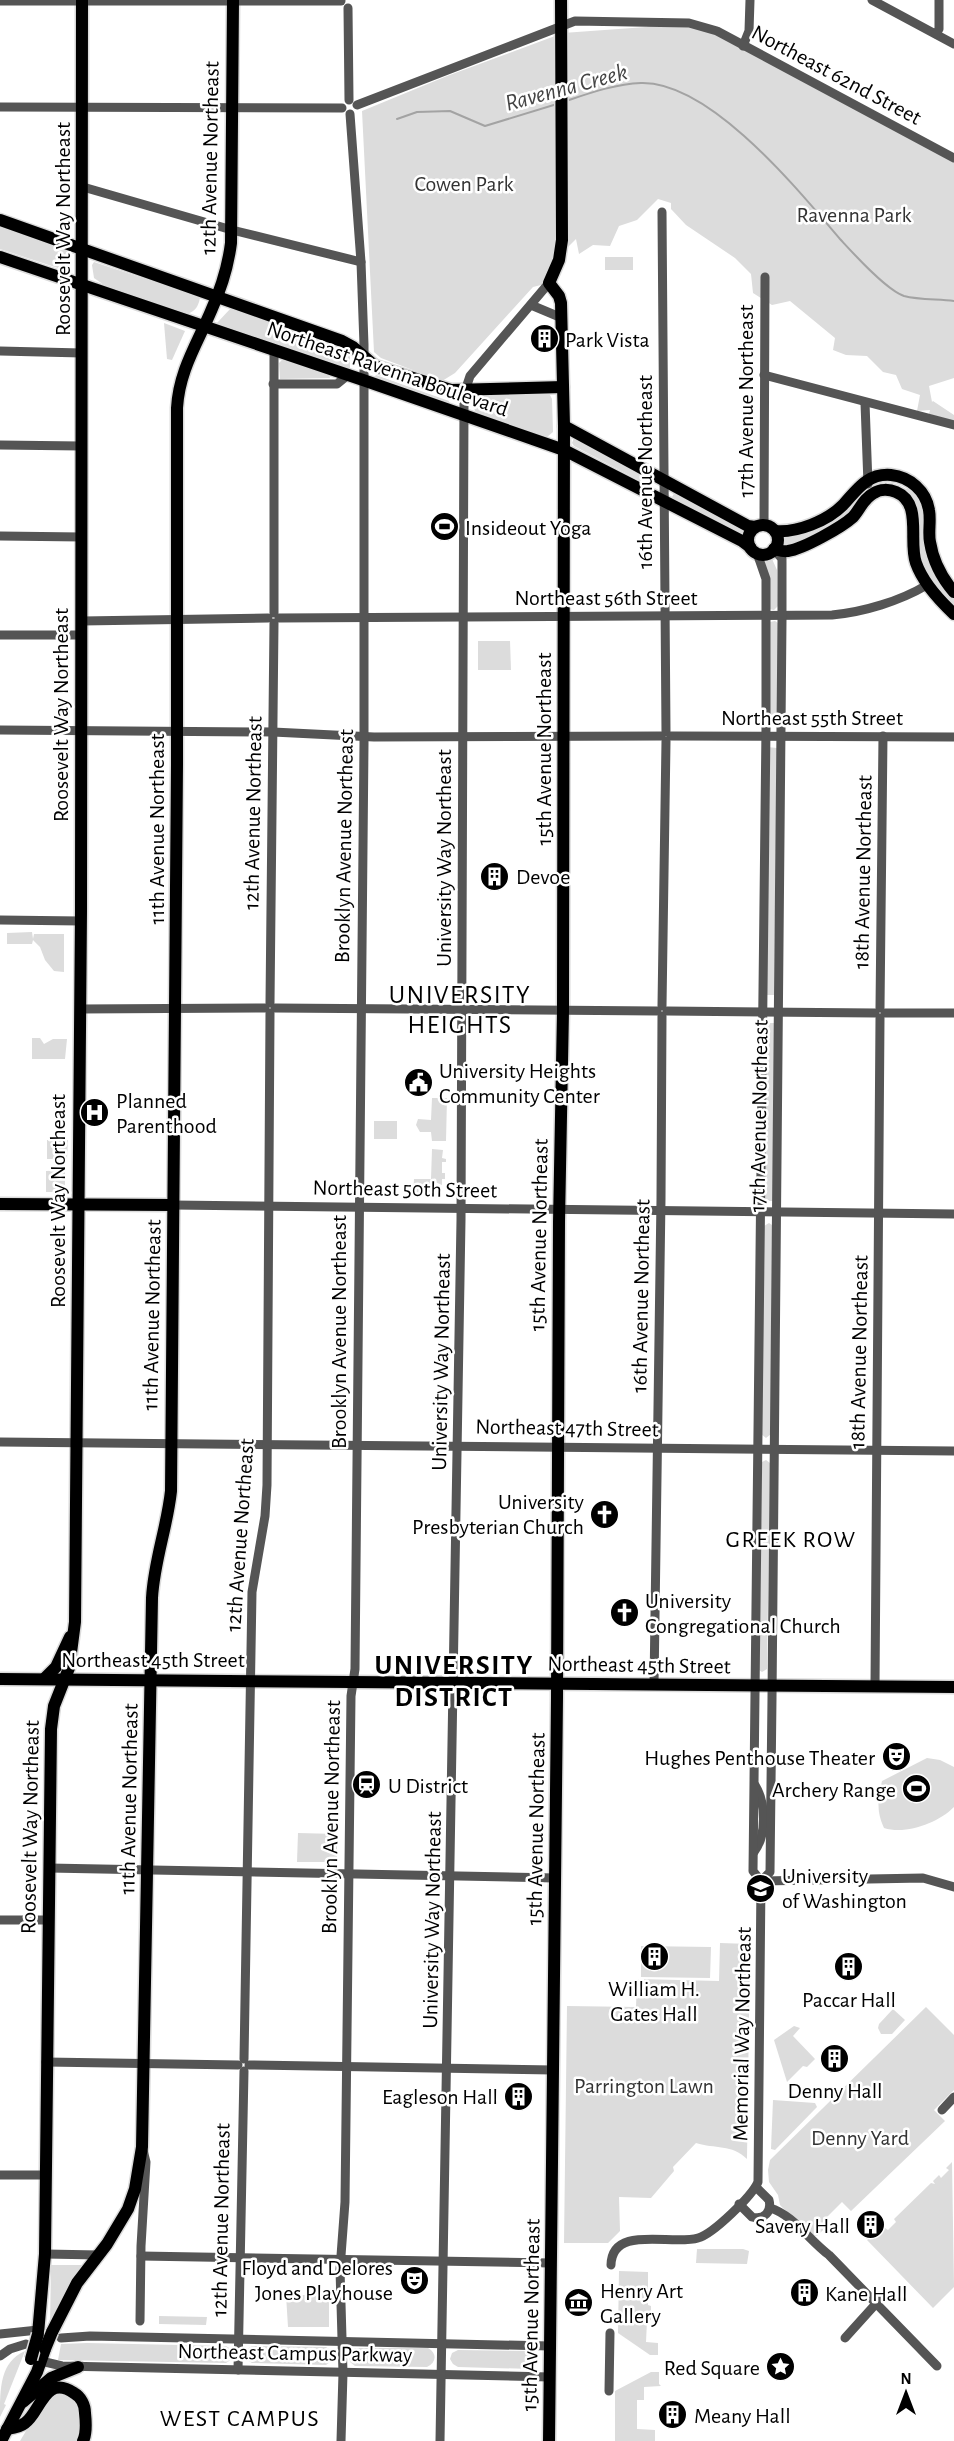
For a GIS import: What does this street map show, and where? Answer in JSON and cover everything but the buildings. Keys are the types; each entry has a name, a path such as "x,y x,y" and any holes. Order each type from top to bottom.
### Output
{"main road":[{"path":"549,283 560,255 562,226 561,0"},
{"name":"Roosevelt Way Northeast","path":"39,2356 38,2332 45,2254 46,2062 42,1920 43,1890 49,1881 51,1721 71,1657 74,1628 81,921 82,1"},
{"name":"12th Avenue Northeast","path":"210,313 227,267 232,230 232,1"},
{"name":"Northeast Ravenna Boulevard","path":"0,220 342,341 364,356 372,365 443,388 465,391 481,388 563,387"},
{"name":"Northeast Ravenna Boulevard","path":"0,257 564,450 742,541 753,550"},
{"name":"15th Avenue Northeast","path":"549,283 559,296 562,318 565,617 563,1011 559,1210 558,1684 549,2441"},
{"name":"11th Avenue Northeast","path":"142,2147 153,1587 156,1562 169,1507 171,1443 178,731 178,394 190,351 210,313"},
{"path":"564,426 748,526 759,526 775,531 793,530 833,513 866,480 887,475 897,476 915,485 922,493 930,512 932,553 942,575 954,592"},
{"path":"759,526 749,535 753,550 765,555 781,553 846,523 872,494 886,490 901,494 910,506 914,556 919,571 927,585 954,614"},
{"path":"775,531 781,553"},
{"name":"Northeast 50th Street","path":"0,1204 173,1205"},
{"path":"44,1679 56,1667 74,1628"},
{"name":"Northeast 45th Street","path":"0,1679 954,1687"},
{"path":"3,2434 21,2400 39,2356 56,2335 77,2283 117,2228 132,2199 138,2178 142,2147"},
{"path":"21,2400 51,2378 78,2367"},
{"path":"3,2434 28,2421 40,2400 48,2392 63,2389 73,2392 83,2403 86,2419 83,2441"}],"street":[{"path":"348,8 354,5 356,0"},
{"path":"743,46 749,31 750,0"},
{"path":"872,0 954,44"},
{"path":"936,34 939,28 939,0"},
{"path":"0,1 341,1 343,6 348,8"},
{"path":"348,8 349,104"},
{"name":"Northeast 62nd Street","path":"0,107 232,108 349,104 575,21 689,23 708,27 954,158"},
{"name":"Brooklyn Avenue Northeast","path":"341,2441 343,2373 341,2259 345,2202 351,1696 355,1670 364,736 364,356 361,262 350,114 346,113 349,104"},
{"path":"83,187 232,230 361,262"},
{"name":"16th Avenue Northeast","path":"654,1685 666,737 662,212"},
{"name":"17th Avenue Northeast","path":"759,526 765,277"},
{"path":"465,391 470,376 478,365 549,283"},
{"path":"531,305 562,318"},
{"name":"12th Avenue Northeast","path":"238,2370 253,1581 265,1516 268,1444 274,350"},
{"path":"0,351 82,352"},
{"path":"273,384 337,384 348,375"},
{"path":"764,375 954,425"},
{"name":"University Way Northeast","path":"440,2441 462,1209 465,391"},
{"path":"865,403 866,480 872,494"},
{"path":"0,445 81,446"},
{"path":"0,536 82,537"},
{"name":"17th Avenue Northeast","path":"753,550 766,579 755,1686"},
{"name":"17th Avenue Northeast","path":"772,1686 781,553"},
{"name":"Northeast 56th Street","path":"82,621 178,618 565,617 851,613 913,593 927,585"},
{"path":"0,634 82,635"},
{"name":"Northeast 55th Street","path":"0,730 273,732 463,737 954,736"},
{"name":"18th Avenue Northeast","path":"875,1686 883,736"},
{"path":"0,920 81,921"},
{"path":"80,1009 361,1008 954,1013"},
{"name":"Northeast 50th Street","path":"173,1205 954,1214"},
{"name":"Northeast 47th Street","path":"0,1442 954,1451"},
{"path":"755,1686 755,1745 772,1745"},
{"name":"Memorial Way Northeast","path":"761,1881 770,1872 772,1686"},
{"name":"Memorial Way Northeast","path":"755,1745 754,1783 762,1803 762,1838 753,1853 753,1871 761,1881 760,2109 756,2187"},
{"path":"49,1868 555,1878"},
{"path":"761,1881 923,1878 954,1887"},
{"path":"0,1920 42,1920"},
{"path":"46,2062 553,2070"},
{"path":"942,2110 954,2097"},
{"name":"11th Avenue Northeast","path":"140,2321 146,2162 142,2147"},
{"path":"0,2175 44,2175"},
{"path":"611,2265 615,2250 625,2242 696,2239 709,2233 756,2187 768,2197 770,2208 764,2217 756,2218 748,2215 739,2204"},
{"path":"770,2208 786,2216 814,2244 879,2300 937,2366"},
{"path":"45,2254 99,2255"},
{"path":"141,2256 551,2263"},
{"path":"845,2338 879,2300"},
{"path":"0,2334 38,2332"},
{"path":"609,2391 610,2333"},
{"name":"Northeast Campus Parkway","path":"56,2335 550,2346"},
{"path":"0,2355 26,2344"},
{"path":"0,2361 15,2347"},
{"name":"Northeast Campus Parkway","path":"39,2356 54,2366 78,2367 550,2377"}],"green space":[{"path":"659,23 708,29 954,159 954,378 929,386 932,402 954,415 954,421 929,414 930,410 917,411 920,395 902,389 896,375 883,372 867,356 846,355 833,350 835,338 790,301 772,305 753,293 751,274 735,258 686,225 671,209 671,203 658,199 637,220 619,226 610,246 593,245 579,254 576,239 560,255 549,283 533,287 455,373 442,381 381,358 374,352 362,111 447,76 563,33 646,27"},
{"path":"0,227 70,252 70,272 0,249"},
{"path":"605,257 633,257 633,270 605,270"},
{"path":"94,262 200,297 198,305 187,314 104,285 94,278 92,265"},
{"path":"231,308 327,341 350,356 350,370 216,324"},
{"path":"164,323 185,331 172,360 167,359"},
{"path":"282,360 329,375 330,378 280,379 279,363"},
{"path":"376,375 449,401 449,406 373,379"},
{"path":"549,393 552,399 553,432 547,437 480,414 475,411 473,404 477,395"},
{"path":"574,438 654,480 654,483 648,485 574,446 572,443"},
{"path":"909,487 924,507 926,532 954,597 954,609 924,572 905,494 905,490"},
{"path":"675,492 747,529 742,537 674,500 672,497"},
{"path":"858,496 860,499 841,522 786,548 780,545 778,536"},
{"path":"763,559 772,559 777,570 778,606 774,610 769,609"},
{"path":"770,622 778,623 778,723 768,723"},
{"path":"478,641 510,641 511,670 478,670"},
{"path":"767,747 777,748 774,995 765,995"},
{"path":"32,932 33,939 34,934 64,934 64,972 54,971 45,960 40,947 33,940 32,944 7,944 7,933"},
{"path":"765,1023 774,1023 774,1201 764,1201"},
{"path":"32,1038 40,1038 44,1044 53,1039 67,1039 65,1059 32,1059"},
{"path":"432,1098 447,1098 446,1141 432,1141 431,1132 420,1132 416,1125 418,1119 431,1120"},
{"path":"374,1121 397,1121 397,1139 374,1139"},
{"path":"47,1140 68,1140 67,1159 47,1159"},
{"path":"432,1149 443,1150 442,1158 446,1159 446,1162 442,1162 442,1173 445,1173 445,1179 442,1179 442,1185 433,1181 433,1194 413,1194 414,1179 431,1179"},
{"path":"65,1170 65,1192 46,1192 46,1171"},
{"path":"769,1223 772,1225 771,1434 766,1438 761,1434 764,1226"},
{"path":"766,1460 770,1463 767,1669 762,1672 759,1670 762,1462"},
{"name":"Archery Range","path":"927,1758 940,1760 954,1767 954,1807 931,1823 912,1829 884,1828 879,1805 882,1781"},
{"path":"298,1833 337,1834 337,1862 297,1862"},
{"name":"Parrington Lawn","path":"720,1943 750,1944 747,2159 729,2149 696,2143 673,2167 674,2171 651,2198 619,2197 620,2231 608,2243 564,2243 567,2006 636,2007 637,1979 719,1981"},
{"path":"641,1946 711,1947 710,1978 641,1977"},
{"name":"Denny Yard","path":"926,2007 954,2035 954,2090 934,2110 945,2121 851,2211 842,2202 826,2218 830,2223 817,2236 809,2235 780,2205 778,2195 769,2182 770,2160"},
{"path":"893,2009 905,2020 892,2034 881,2034 879,2024"},
{"path":"794,2026 800,2028 793,2036 815,2059 807,2067 803,2066 787,2082 774,2040"},
{"path":"773,2100 815,2103 817,2107 775,2150 771,2149"},
{"path":"952,2162 954,2287 933,2308 867,2240 873,2235 876,2237 885,2228 888,2230 896,2222 894,2219 931,2183 935,2184 933,2181 939,2175 941,2178 949,2170 946,2168"},
{"path":"697,2249 743,2249 749,2251 747,2264 696,2263"},
{"path":"51,2265 85,2265 50,2326"},
{"path":"619,2271 648,2272 648,2305 651,2306 651,2320 647,2321 646,2342 658,2343 658,2355 650,2355 618,2333"},
{"path":"286,2295 329,2295 329,2327 288,2327"},
{"path":"159,2316 207,2317 206,2325 159,2324"},
{"path":"61,2344 226,2346 232,2354 226,2363 58,2360"},
{"path":"252,2346 326,2347 332,2356 326,2365 252,2363 247,2360 246,2356 247,2350"},
{"path":"355,2348 428,2348 433,2352 435,2358 433,2363 427,2367 355,2366 350,2362 349,2355"},
{"path":"458,2350 531,2351 538,2360 531,2369 458,2367 450,2359 452,2353"},
{"path":"25,2351 0,2417 1,2386 6,2369 17,2356"},
{"path":"651,2372 659,2372 661,2386 644,2387 644,2400 637,2400 637,2429 655,2430 655,2441 615,2441 615,2391"},
{"path":"55,2393 65,2393 79,2403 82,2421 78,2441 20,2441 38,2411"}],"waterway":[{"name":"Ravenna Creek","path":"566,101 612,87 641,83 668,87 695,100 751,142 853,253 888,287 904,296 954,301"},
{"name":"Ravenna Creek","path":"397,119 417,112 450,111 485,126 557,104"}],"place":[{"name":"Park Vista","path":"544,339"},
{"name":"Insideout Yoga","path":"444,527"},
{"name":"Devoe","path":"495,876"},
{"name":"University Heights Community Center","path":"418,1083"},
{"name":"Planned Parenthood","path":"95,1113"},
{"name":"University Presbyterian Church","path":"605,1514"},
{"name":"University Congregational Church","path":"624,1613"},
{"name":"Hughes Penthouse Theater","path":"896,1757"},
{"name":"U District","path":"367,1785"},
{"name":"Archery Range","path":"917,1789"},
{"name":"University of Washington","path":"761,1888"},
{"name":"William H. Gates Hall","path":"654,1956"},
{"name":"Paccar Hall","path":"849,1967"},
{"name":"Denny Hall","path":"835,2058"},
{"name":"Eagleson Hall","path":"519,2096"},
{"name":"Savery Hall","path":"871,2225"},
{"name":"Floyd and Delores Jones Playhouse","path":"414,2280"},
{"name":"Kane Hall","path":"804,2293"},
{"name":"Henry Art Gallery","path":"579,2303"},
{"name":"Red Square","path":"781,2367"},
{"name":"Meany Hall","path":"673,2415"}],"district":[{"name":"UNIVERSITY HEIGHTS","path":"460,1009"},
{"name":"GREEK ROW","path":"791,1539"},
{"name":"UNIVERSITY DISTRICT","path":"454,1680"},
{"name":"WEST CAMPUS","path":"240,2418"}],"park label":[{"name":"Cowen Park","path":"464,183"},
{"name":"Ravenna Park","path":"854,214"}]}
